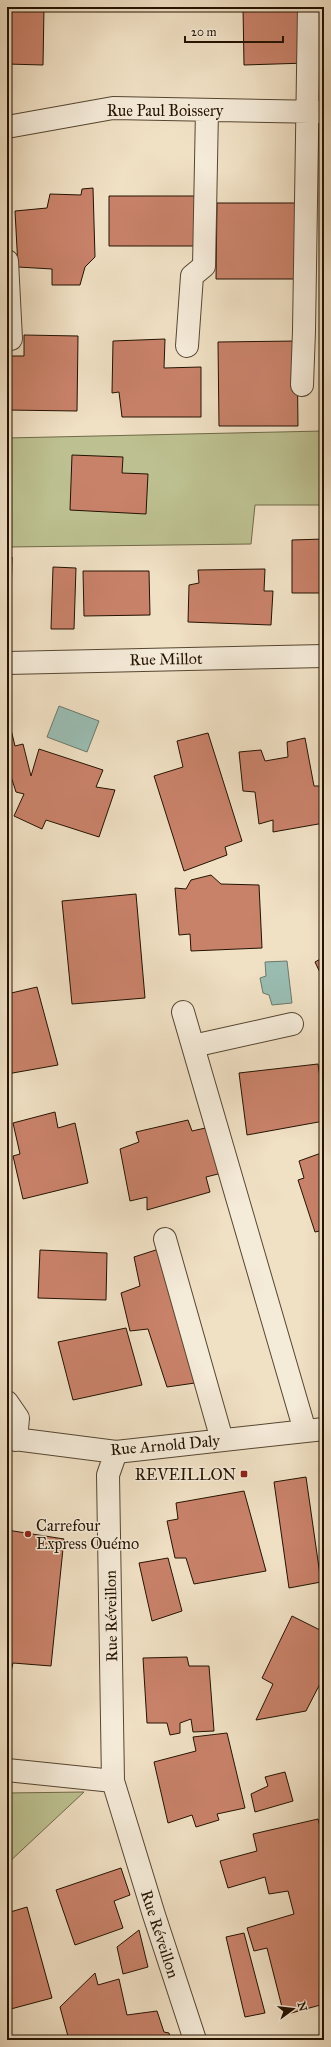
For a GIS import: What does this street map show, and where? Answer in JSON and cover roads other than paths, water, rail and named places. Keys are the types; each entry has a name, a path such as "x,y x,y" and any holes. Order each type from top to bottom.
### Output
{"street":[{"path":"302,385 316,111 309,7"},
{"name":"Rue Paul Boissery","path":"7,127 113,108 316,111"},
{"path":"187,346 192,276 204,266 208,110"},
{"path":"7,261 11,338"},
{"name":"Rue Millot","path":"7,663 324,656"},
{"path":"183,1012 314,1430"},
{"path":"194,1046 292,1024"},
{"path":"165,1239 222,1440"},
{"path":"7,1402 18,1418 11,1439"},
{"name":"Rue Arnold Daly","path":"11,1439 116,1452 314,1430"},
{"name":"Rue Réveillon","path":"116,1452 108,1474 113,1781 195,2040"},
{"path":"7,1770 113,1781"}],"water":[{"path":"59,706 99,721 87,752 47,737"},
{"path":"287,961 292,1003 272,1005 269,995 263,993 260,978 266,976 265,962"}],"place":[{"name":"REVEILLON","path":"244,1474"},
{"name":"Carrefour Express Ouémo","path":"28,1534"}]}
